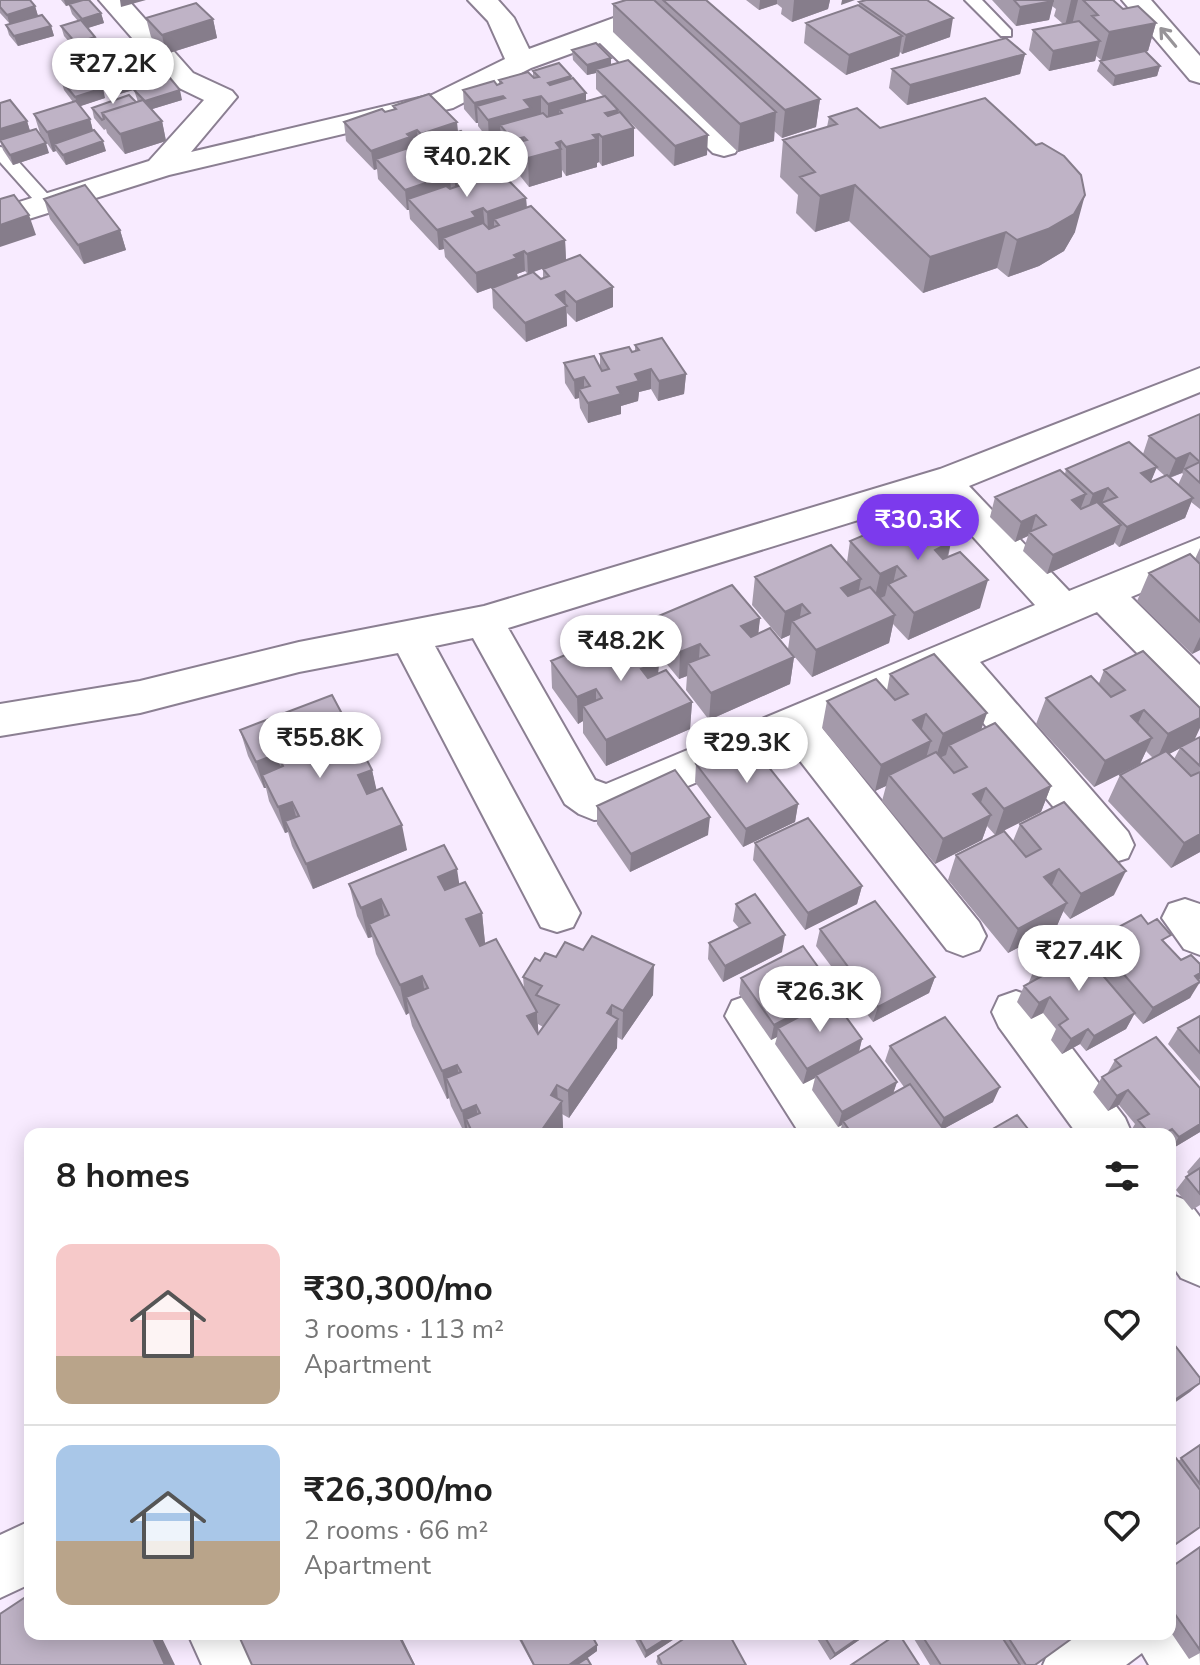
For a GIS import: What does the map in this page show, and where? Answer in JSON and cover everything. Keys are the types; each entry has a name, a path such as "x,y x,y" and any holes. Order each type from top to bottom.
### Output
{"street":[{"path":"113,0 183,79 222,97 160,168"},
{"path":"482,0 500,18 521,62"},
{"path":"1136,0 1200,74"},
{"path":"1166,0 1200,39"},
{"path":"0,218 160,168 442,102 521,62 679,3 694,2"},
{"path":"604,31 724,147"},
{"path":"0,720 140,697 299,657 484,621 943,481 1200,379"},
{"path":"943,481 1063,610"},
{"path":"484,621 580,792 594,802 610,801 1200,552"},
{"path":"1103,593 1200,691"},
{"path":"409,635 557,913"},
{"path":"952,657 1112,845"},
{"path":"794,723 963,936"},
{"path":"1016,1012 1103,1128"},
{"path":"749,1016 824,1128"},
{"path":"1176,1227 1200,1260"},
{"path":"0,1569 24,1554"},
{"path":"221,1640 234,1665"},
{"path":"1073,1665 1111,1640"},
{"path":"1168,1640 1185,1665"}],"lane":[{"path":"973,0 1006,33"},
{"path":"0,152 47,204"}],"building":[{"path":"0,0 30,0 35,6 7,15 0,7"},
{"path":"89,0 101,13 82,19 69,4"},
{"path":"626,0 654,0 776,112 740,124 613,4"},
{"path":"663,0 706,0 820,99 785,110"},
{"path":"927,0 953,18 906,35 859,2"},
{"path":"1014,0 1053,0 1053,1 1020,7"},
{"path":"1083,0 1113,0 1123,9 1138,6 1156,23 1109,32 1092,16 1098,15"},
{"path":"196,3 213,19 162,35 146,18"},
{"path":"858,5 902,36 849,55 806,23"},
{"path":"42,15 51,26 14,36 6,25"},
{"path":"81,20 95,37 76,43 61,26"},
{"path":"1079,21 1100,41 1053,51 1033,30"},
{"path":"1006,38 1025,54 910,85 892,69"},
{"path":"596,43 611,58 587,65 572,50"},
{"path":"1145,51 1160,66 1115,76 1100,61"},
{"path":"144,54 158,70 136,77 122,61"},
{"path":"628,60 708,135 675,146 596,69"},
{"path":"119,62 134,79 113,85 99,68"},
{"path":"559,63 571,76 548,83 573,78 586,93 548,104 541,96 524,100 531,108 488,120 477,106 505,98 474,103 463,90 494,81 497,85 502,83 499,80 528,72 534,78 539,77 533,71"},
{"path":"88,71 103,88 75,97 61,80"},
{"path":"170,78 180,90 145,101 134,90"},
{"path":"429,94 457,122 421,134 417,130 407,134 410,137 371,151 344,122 382,109 385,112 396,109 393,106"},
{"path":"129,95 136,102 102,113 102,120 92,108"},
{"path":"605,96 618,110 605,113 608,116 620,112 634,128 602,137 593,135 597,139 566,147 561,141 556,143 561,149 528,158 515,143 527,140 524,137 513,140 500,125 543,113 547,117 562,113 559,109"},
{"path":"985,98 1036,145 1042,143 1064,156 1081,175 1085,195 1074,214 1048,229 1017,240 1006,232 930,257 855,185 820,196 800,177 815,172 783,140 837,124 829,117 857,108 880,128"},
{"path":"10,100 27,121 0,129 0,103"},
{"path":"143,100 162,121 120,134 102,113"},
{"path":"76,101 90,119 47,132 34,114"},
{"path":"36,129 46,143 10,155 0,140"},
{"path":"94,130 103,141 63,155 54,144"},
{"path":"461,131 491,161 454,174 449,169 436,174 440,178 405,190 376,159 411,147 414,151 427,146 424,143"},
{"path":"496,168 526,198 487,212 483,208 472,212 476,217 437,230 408,199 446,186 450,189 461,185 457,181"},
{"path":"85,185 120,230 78,245 44,199"},
{"path":"14,195 29,215 0,225 0,199"},
{"path":"531,206 565,240 527,254 524,251 514,255 517,258 476,273 443,238 483,223 489,229 499,225 494,219"},
{"path":"580,255 613,287 576,302 565,291 556,295 567,306 525,323 492,288 533,272 541,279 549,276 543,269"},
{"path":"662,338 686,374 659,381 651,369 635,374 639,381 617,387 621,394 588,403 579,389 590,386 584,377 574,380 564,363 594,356 602,371 609,369 600,354 629,347 632,352 639,350 635,345"},
{"path":"1200,414 1200,462 1190,453 1176,459 1149,436"},
{"path":"1129,442 1157,467 1141,473 1151,482 1167,475 1193,498 1127,527 1101,503 1117,497 1108,488 1093,494 1066,469"},
{"path":"1200,462 1200,483 1185,469"},
{"path":"1060,470 1086,494 1072,500 1081,509 1097,502 1121,525 1053,555 1029,532 1046,525 1036,515 1021,522 995,497"},
{"path":"921,511 951,542 935,550 943,559 960,552 988,580 914,613 888,584 906,576 897,566 880,574 850,541"},
{"path":"831,545 861,579 841,588 848,596 870,587 895,615 816,650 792,621 810,613 802,604 785,612 755,577"},
{"path":"1190,554 1200,564 1200,622 1149,573"},
{"path":"732,585 760,618 741,626 751,637 770,628 794,657 711,693 688,663 709,655 700,644 680,652 654,618"},
{"path":"632,627 659,662 641,669 648,678 666,670 692,702 606,740 583,706 602,698 596,689 577,697 551,661"},
{"path":"1143,651 1200,708 1200,718 1168,734 1144,710 1131,716 1152,738 1105,761 1046,698 1091,676 1111,697 1125,690 1104,670"},
{"path":"934,654 987,713 943,734 926,714 913,720 931,741 881,765 827,701 876,679 895,700 908,694 890,674"},
{"path":"332,695 349,727 328,735 333,746 355,737 372,770 358,775 367,794 382,788 402,825 306,864 285,821 299,816 292,802 278,807 262,775 283,766 277,754 256,762 240,730"},
{"path":"995,723 1051,786 1004,809 986,788 973,794 991,815 943,839 889,775 936,752 954,773 967,767 949,745"},
{"path":"1200,737 1200,766 1180,747"},
{"path":"748,741 798,804 746,829 696,764"},
{"path":"1166,751 1191,776 1200,772 1200,834 1184,843 1120,775"},
{"path":"675,770 710,817 631,854 597,806"},
{"path":"1064,802 1126,871 1081,894 1059,869 1044,877 1067,903 1018,929 956,855 1004,831 1026,857 1041,849 1020,824"},
{"path":"808,818 862,886 808,913 755,843"},
{"path":"444,845 457,869 438,877 445,890 465,882 482,913 466,919 480,946 496,939 537,1012 527,1016 538,1034 559,1005 536,995 542,986 523,977 535,958 540,961 545,953 556,957 565,942 583,950 592,936 654,965 623,1011 612,1005 607,1013 618,1019 568,1091 557,1085 551,1095 562,1101 543,1128 470,1128 466,1119 480,1113 476,1105 462,1111 446,1078 461,1072 457,1065 442,1071 406,997 428,988 422,976 400,985 369,924 389,915 381,899 361,908 349,884"},
{"path":"755,894 785,935 725,966 709,943 750,923 736,904"},
{"path":"875,901 935,977 878,1007 820,929"},
{"path":"1141,915 1148,924 1157,919 1171,935 1162,940 1181,960 1191,955 1200,964 1200,973 1195,976 1200,982 1153,1008 1094,940"},
{"path":"1076,944 1135,1013 1094,1036 1088,1029 1071,1039 1059,1025 1068,1019 1050,997 1039,1003 1024,986 1044,975 1036,965"},
{"path":"803,946 836,992 774,1025 741,978"},
{"path":"833,999 862,1039 807,1069 778,1028"},
{"path":"1200,1016 1200,1053 1178,1028"},
{"path":"945,1017 1000,1087 944,1118 890,1046"},
{"path":"1156,1037 1200,1088 1200,1124 1179,1137 1176,1128 1145,1128 1138,1120 1149,1114 1128,1090 1117,1096 1102,1077 1121,1066 1115,1060"},
{"path":"870,1046 897,1082 842,1112 816,1075"},
{"path":"910,1084 943,1128 848,1128 843,1121"},
{"path":"1017,1115 1027,1128 994,1128"},
{"path":"1200,1168 1200,1194 1186,1177"},
{"path":"1176,1347 1200,1378 1200,1383 1176,1399"},
{"path":"1200,1445 1200,1484 1181,1458"},
{"path":"1176,1458 1200,1490 1200,1527 1176,1544"},
{"path":"1200,1547 1200,1650 1176,1616 1176,1564"},
{"path":"24,1598 24,1640 154,1640 165,1665 0,1665 0,1614"},
{"path":"241,1640 401,1640 414,1665 252,1665"},
{"path":"521,1640 594,1640 597,1645 569,1665 534,1665"},
{"path":"640,1640 663,1640 646,1651"},
{"path":"682,1640 732,1640 746,1665 662,1665 658,1656"},
{"path":"827,1640 855,1640 835,1654"},
{"path":"888,1640 903,1640 919,1665 851,1665"},
{"path":"925,1640 1004,1640 1020,1665 941,1665"},
{"path":"1010,1640 1070,1640 1035,1665 1026,1665"},
{"path":"587,1658 591,1665 576,1665"}]}
